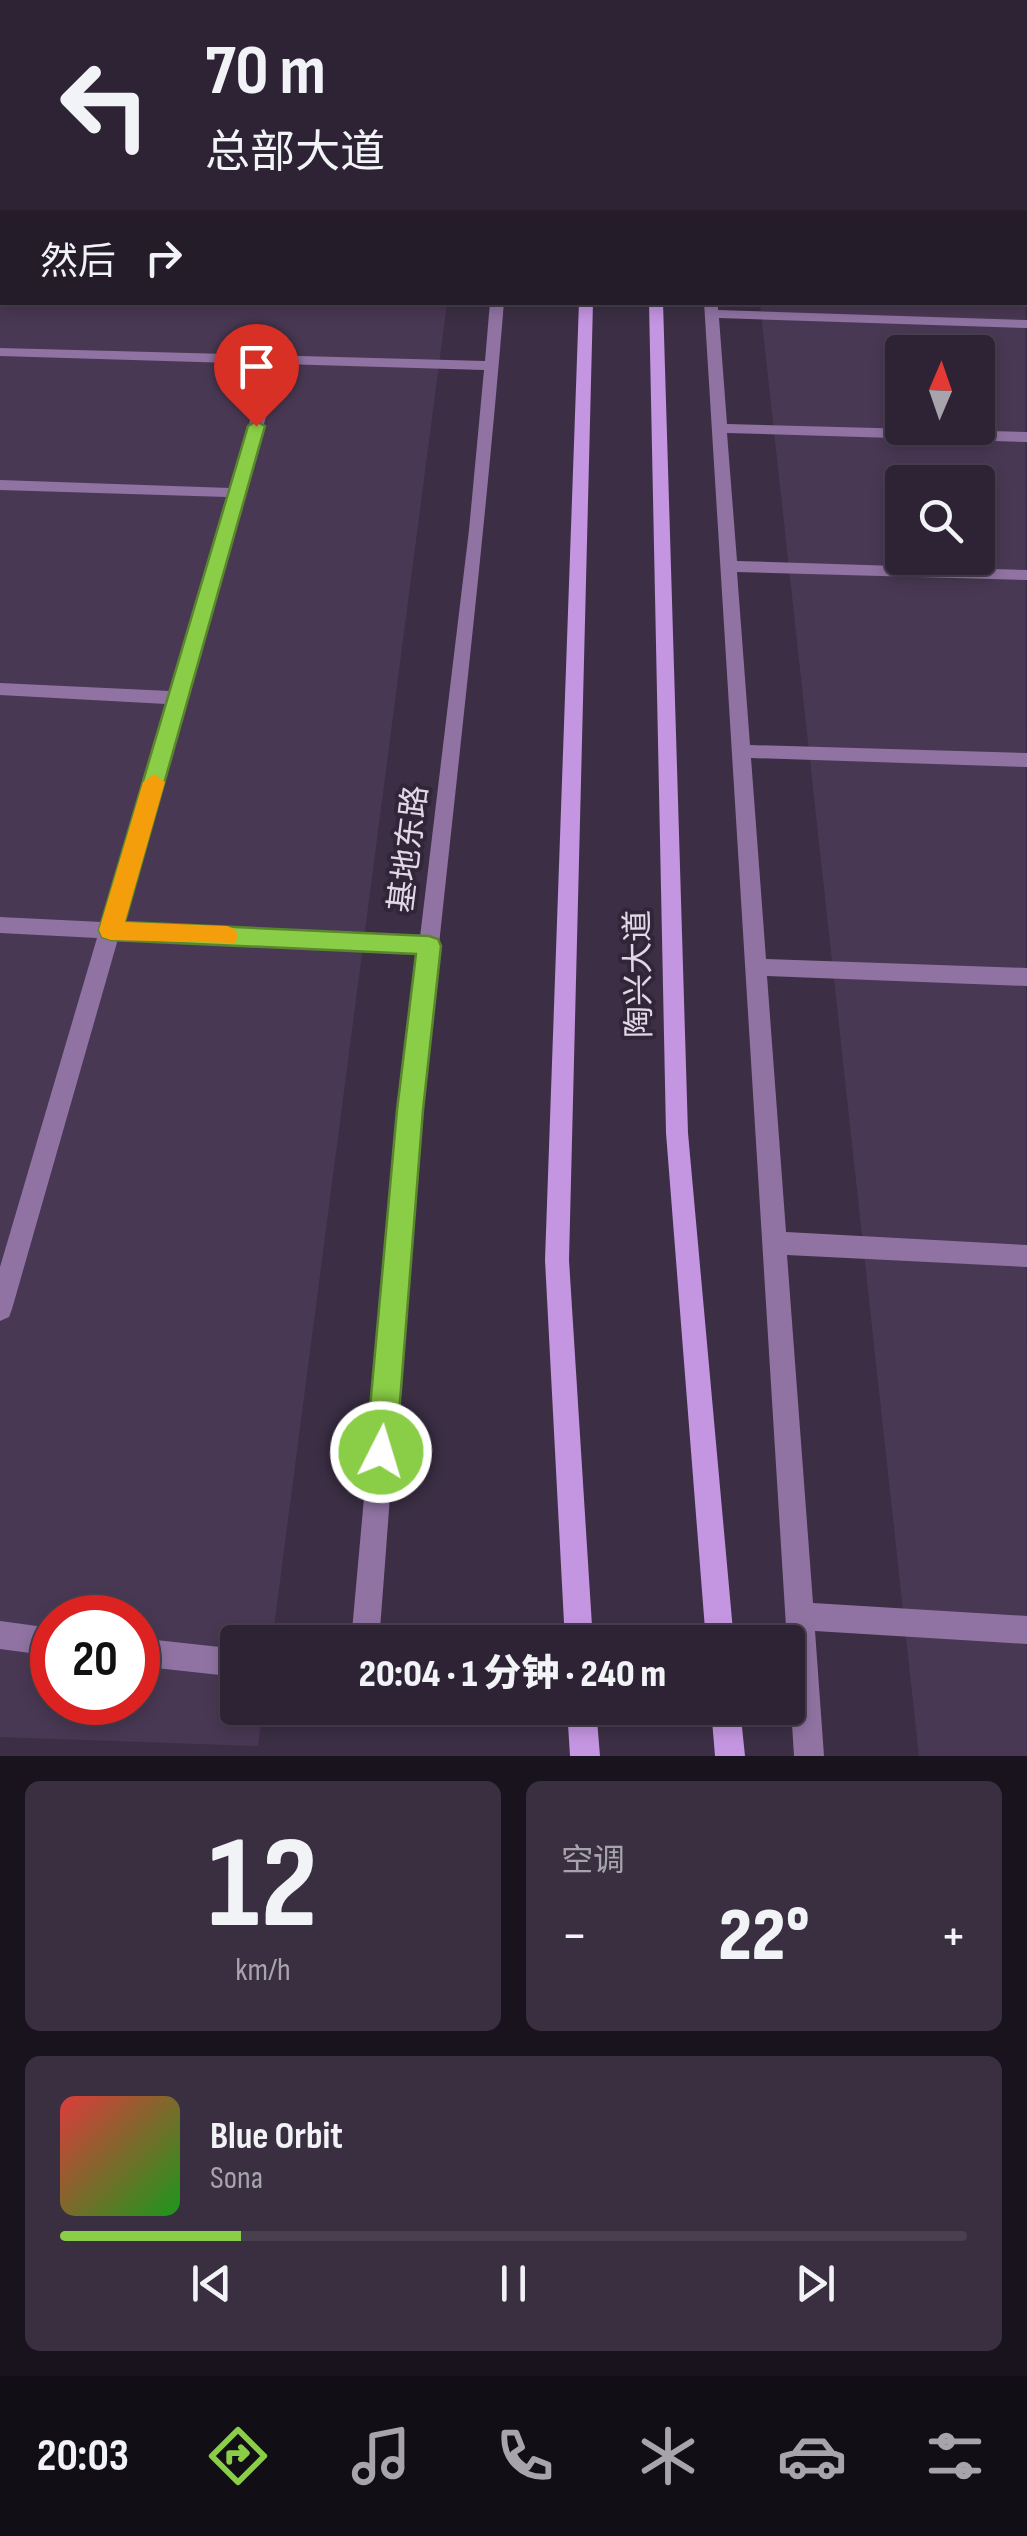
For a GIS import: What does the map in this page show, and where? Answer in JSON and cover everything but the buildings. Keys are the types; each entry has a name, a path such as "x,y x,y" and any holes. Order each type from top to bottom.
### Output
{"main road":[{"path":"578,1625 557,1260 586,305"},
{"name":"陶兴大道","path":"656,305 678,1133 719,1625"},
{"path":"583,1725 585,1756"},
{"path":"727,1725 730,1756"}],"lane":[{"name":"基地东路","path":"366,1625 410,1110 497,305"},
{"path":"809,1756 712,308 1027,324"},
{"path":"0,352 492,366"},
{"path":"0,1309 8,1256 111,930 274,360"},
{"path":"722,428 1027,437"},
{"path":"0,485 238,493"},
{"path":"730,566 1027,575"},
{"path":"0,689 178,698"},
{"path":"741,751 1027,760"},
{"path":"0,925 429,946"},
{"path":"754,967 1027,977"},
{"path":"774,1242 1027,1256"},
{"path":"799,1616 1027,1630"},
{"path":"0,1636 30,1639"},
{"path":"160,1654 220,1661"}],"shaded area":[{"path":"0,305 447,305 274,1625 220,1625 220,1725 261,1725 258,1746 0,1737"},
{"path":"760,305 1025,305 1027,1756 919,1756"}],"slow traffic":[{"path":"154,782 111,930 227,936"}],"route":[{"path":"256,426 111,930 429,946 410,1110 381,1452"}]}
